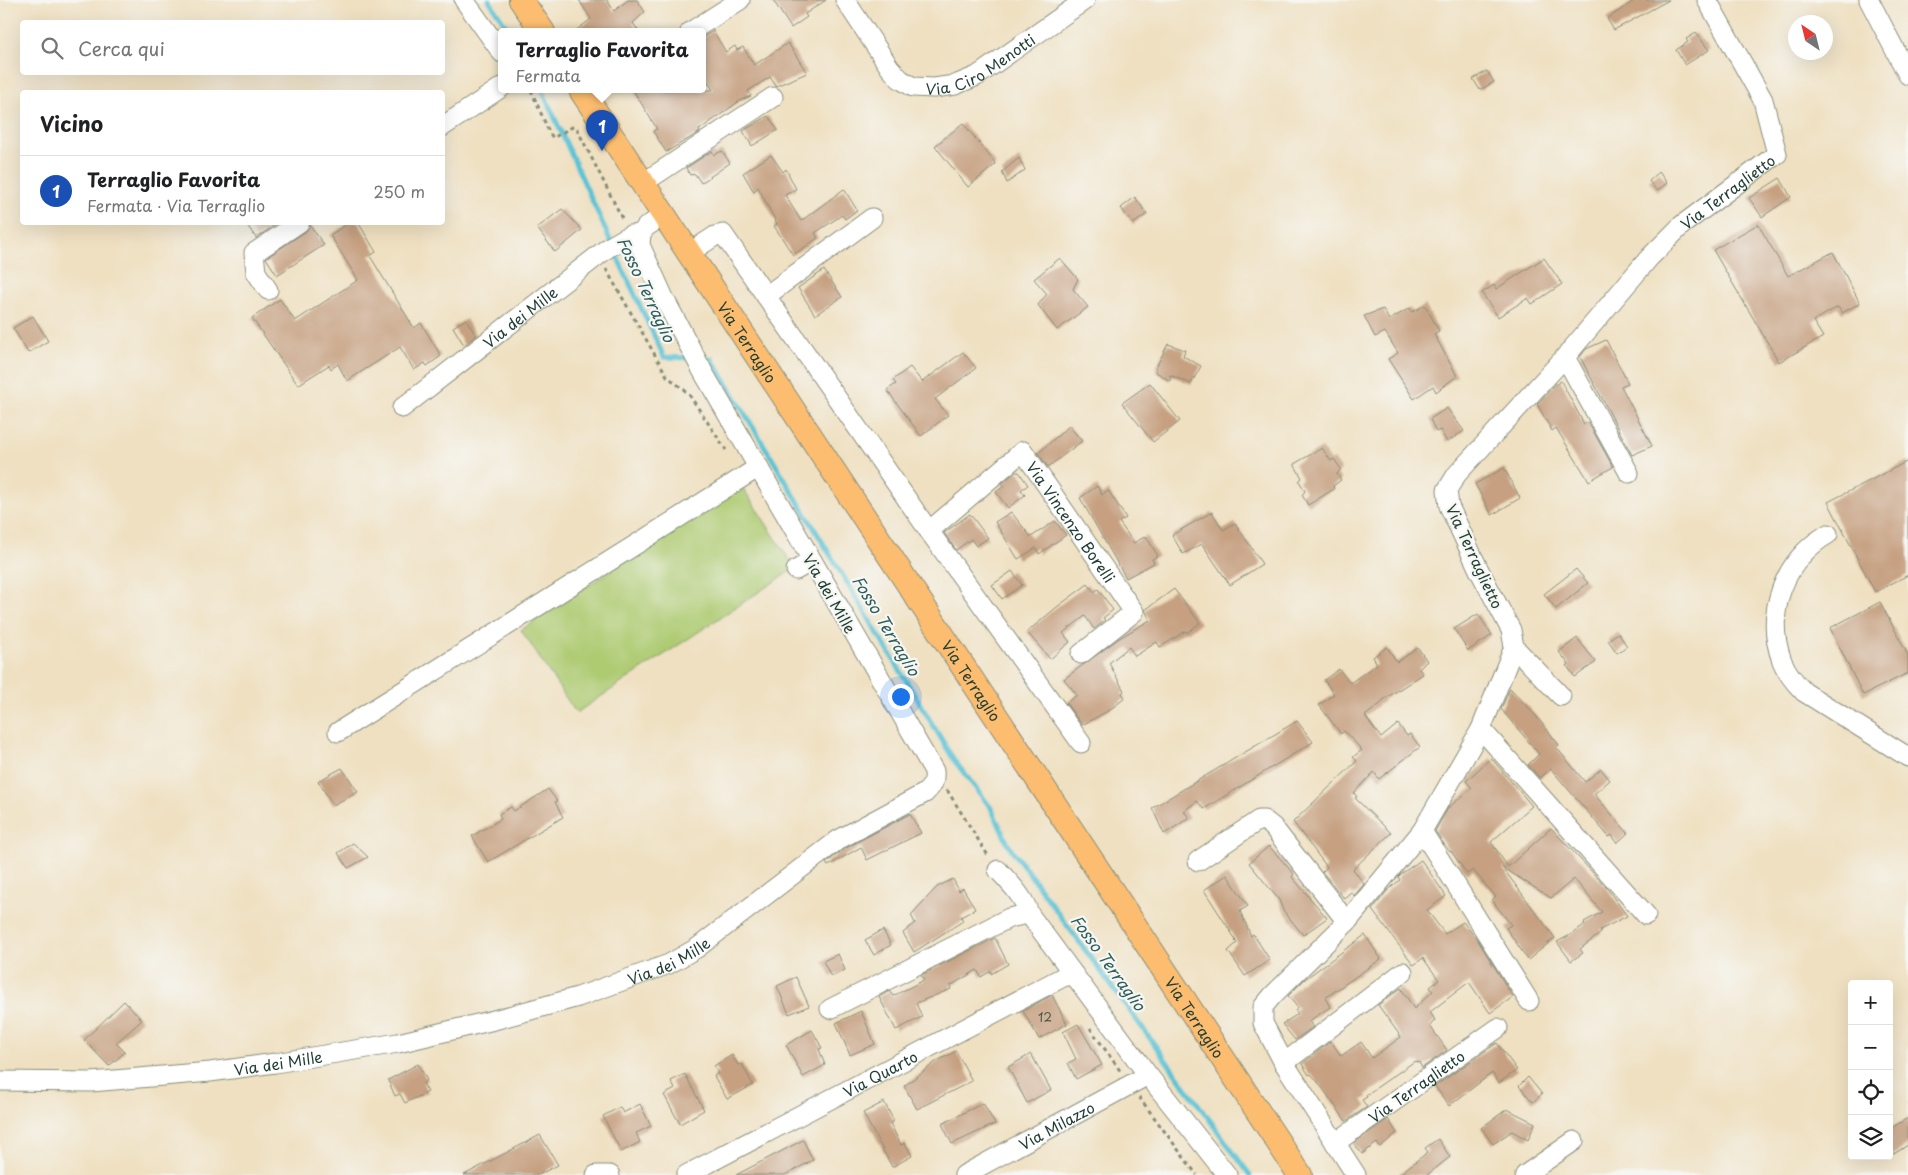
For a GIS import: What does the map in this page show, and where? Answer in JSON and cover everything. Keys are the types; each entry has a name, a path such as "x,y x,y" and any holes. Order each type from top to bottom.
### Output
{"main road":[{"path":"521,0 540,28"},
{"name":"Via Terraglio","path":"585,93 689,253 1300,1175"}],"street":[{"path":"464,0 498,47"},
{"path":"696,28 740,0"},
{"name":"Via Ciro Menotti","path":"845,0 900,80 912,87 934,88 954,85 978,76 1085,0"},
{"name":"Via Terraglietto","path":"1562,696 1514,647 1511,630 1479,570 1449,506 1447,490 1457,474 1565,357 1649,258 1682,225 1777,154 1762,100 1707,0"},
{"path":"1869,0 1908,75"},
{"path":"445,125 498,90"},
{"path":"644,183 773,97"},
{"name":"Via dei Mille","path":"402,408 626,239 664,215"},
{"path":"766,296 872,218"},
{"path":"268,290 256,272 254,254 296,225"},
{"path":"689,253 715,236 723,234 929,531 1081,743"},
{"name":"Via dei Mille","path":"0,1081 92,1082 210,1072 275,1063 398,1043 578,997 669,964 697,948 838,840 925,793 935,782 934,771 877,691 804,565 759,468 702,372 640,245 626,239"},
{"path":"1565,357 1629,473"},
{"name":"Via Vincenzo Borelli","path":"929,531 1023,451 1134,612 1081,654"},
{"path":"338,732 759,468"},
{"path":"1828,534 1799,557 1788,574 1778,596 1776,619 1777,643 1782,662 1792,679 1804,692 1908,757"},
{"path":"1356,1175 1284,1063 1263,1023 1263,1007 1347,922 1422,831 1481,729 1514,647"},
{"path":"1481,729 1646,915"},
{"path":"1198,862 1259,820 1264,820 1273,827 1347,922"},
{"path":"1422,831 1529,1001"},
{"path":"998,870 1018,894 1028,908 1029,914 1148,1075 1227,1175"},
{"path":"830,1009 1009,918 1029,914"},
{"path":"1284,1063 1403,972"},
{"name":"Via Quarto","path":"686,1175 1063,977 1074,975"},
{"name":"Via Terraglietto","path":"1335,1144 1498,1028"},
{"name":"Via Milazzo","path":"964,1175 1148,1075"},
{"path":"1525,1175 1574,1141"},
{"path":"596,1175 610,1175"}],"path":[{"path":"532,93 549,132 554,138 572,128 578,130 626,239"},
{"path":"935,782 945,787 998,870"}],"green space":[{"path":"741,485 795,568 576,713 521,630"}],"building":[{"path":"579,0 607,0 614,11 628,0 637,0 645,12 633,23 636,28 579,28 591,19"},
{"path":"773,0 826,0 805,14 807,17 791,28"},
{"path":"1635,0 1669,0 1614,30 1607,19"},
{"path":"713,31 726,52 735,46 737,50 743,47 754,65 788,43 807,73 776,86 770,77 748,91 751,96 741,100 699,130 700,132 666,152 653,131 657,129 635,93 706,93 706,90 713,90 706,79 706,35"},
{"path":"1696,33 1709,50 1685,65 1676,50 1688,42 1686,39"},
{"path":"1487,71 1494,82 1480,90 1473,79"},
{"path":"768,116 778,130 752,146 743,131"},
{"path":"963,123 996,164 968,187 935,146"},
{"path":"712,151 714,155 722,151 730,163 701,183 695,174 690,175 686,168"},
{"path":"771,155 783,172 786,169 796,189 785,195 801,221 844,189 857,210 845,219 842,215 815,233 818,238 793,255 774,226 777,224 758,187 754,192 743,173"},
{"path":"1019,158 1025,170 1007,183 1002,172"},
{"path":"1659,172 1667,183 1657,191 1649,181"},
{"path":"1780,178 1791,197 1762,217 1749,198"},
{"path":"1135,197 1147,214 1133,224 1121,208"},
{"path":"562,209 582,230 555,252 537,228"},
{"path":"1758,224 1788,276 1833,252 1860,303 1842,313 1838,307 1813,321 1823,337 1779,362 1713,250"},
{"path":"247,225 275,225 256,238"},
{"path":"310,225 324,245 277,275 266,258 306,231"},
{"path":"345,225 360,225 376,252 370,256 414,328 421,323 441,356 427,366 425,363 414,370 400,347 347,381 338,364 331,369 329,365 298,385 252,318 280,299 295,321 358,280 330,235"},
{"path":"1060,258 1078,279 1073,289 1088,307 1057,330 1038,305 1047,294 1034,279"},
{"path":"1544,258 1562,284 1532,304 1528,298 1498,317 1482,293 1494,285 1496,289"},
{"path":"824,270 842,297 815,315 798,288"},
{"path":"1425,305 1439,331 1434,334 1457,376 1436,392 1433,386 1414,399 1388,359 1398,353 1385,332 1375,337 1364,316 1383,309 1389,320 1410,308 1412,312"},
{"path":"33,316 48,341 28,353 13,328"},
{"path":"466,319 476,336 464,345 453,327"},
{"path":"1606,340 1628,383 1621,386 1652,446 1632,455 1580,357 1586,349"},
{"path":"1168,344 1185,350 1183,356 1201,366 1191,384 1170,375 1170,381 1156,372 1156,367"},
{"path":"963,352 976,368 935,399 948,415 921,436 887,390 896,384 893,380 910,367 922,382"},
{"path":"1561,381 1584,424 1588,422 1613,467 1589,481 1556,428 1552,431 1537,404"},
{"path":"1150,383 1180,421 1153,442 1122,403"},
{"path":"1447,408 1464,431 1447,442 1440,430 1436,432 1430,419"},
{"path":"1069,426 1082,441 1048,467 1038,453"},
{"path":"1322,448 1331,461 1334,459 1341,469 1337,474 1341,480 1333,486 1334,489 1308,505 1302,495 1305,491 1299,481 1302,478 1294,464"},
{"path":"1908,461 1908,575 1875,592 1828,502"},
{"path":"1504,468 1520,498 1492,515 1475,484"},
{"path":"1016,472 1019,472 1028,485 1021,490 1025,495 1008,508 996,492 1004,486 1002,483"},
{"path":"1097,486 1102,495 1108,490 1126,518 1119,522 1134,543 1146,536 1158,556 1152,559 1154,563 1126,578 1080,498"},
{"path":"1011,512 1031,537 1055,521 1066,535 1039,554 1036,548 1018,559 995,522"},
{"path":"1212,512 1223,530 1235,523 1262,564 1230,585 1202,544 1183,554 1172,535"},
{"path":"970,514 988,538 976,546 971,539 956,550 944,533"},
{"path":"1576,569 1588,583 1556,609 1544,594"},
{"path":"1012,571 1022,585 1002,599 992,585"},
{"path":"1088,584 1094,592 1098,589 1113,610 1094,629 1085,616 1063,633 1070,642 1050,659 1027,632"},
{"path":"1174,589 1200,623 1187,633 1186,631 1160,647 1157,642 1135,656 1129,647 1109,663 1124,691 1122,693 1125,698 1108,711 1082,725 1066,703 1077,695 1064,679 1118,639 1150,620 1145,610"},
{"path":"1880,602 1908,655 1908,673 1863,695 1830,628"},
{"path":"1478,614 1492,635 1468,651 1454,629"},
{"path":"1618,633 1627,646 1617,653 1608,640"},
{"path":"1577,638 1596,662 1575,677 1567,666 1569,664 1559,652"},
{"path":"1387,647 1397,662 1418,648 1427,661 1419,669 1423,674 1383,700 1365,716 1381,738 1398,724 1407,736 1410,734 1420,747 1379,779 1374,772 1354,793 1357,797 1355,798 1391,833 1353,869 1364,884 1354,896 1351,892 1344,898 1322,872 1327,867 1293,822 1357,761 1353,757 1362,750 1344,731 1341,734 1319,705 1334,694 1324,680 1339,669 1350,683 1377,664 1373,657"},
{"path":"1510,688 1537,717 1559,745 1556,747 1585,782 1601,769 1610,780 1594,794 1628,833 1617,843 1612,835 1609,837 1551,769 1540,778 1528,765 1539,754 1501,709"},
{"path":"1297,721 1313,742 1204,809 1197,801 1184,811 1189,818 1164,834 1152,808"},
{"path":"1491,758 1532,806 1491,842 1508,867 1551,828 1606,887 1627,916 1600,930 1601,933 1580,949 1583,953 1571,961 1557,942 1572,934 1585,924 1584,922 1602,912 1574,879 1551,898 1502,867 1555,938 1528,960 1506,928 1511,925 1492,900 1496,897 1473,870 1467,874 1435,831 1448,808 1472,788 1466,781"},
{"path":"342,768 358,792 333,805 318,781"},
{"path":"548,789 557,801 555,802 563,817 488,862 472,836 501,819 499,814 511,807 514,811"},
{"path":"910,814 921,833 867,860 861,847 828,866 826,863 844,849"},
{"path":"353,843 368,857 348,868 338,853"},
{"path":"1269,846 1294,874 1292,877 1327,918 1303,935 1283,910 1279,900 1249,863"},
{"path":"1421,860 1446,896 1427,910 1445,934 1463,922 1477,939 1513,997 1490,1013 1469,982 1430,1012 1435,1020 1430,1026 1447,1050 1422,1068 1419,1062 1415,1061 1366,1095 1367,1097 1362,1100 1367,1107 1346,1121 1318,1082 1311,1074 1309,1075 1302,1064 1331,1041 1341,1056 1361,1042 1372,1058 1401,1037 1378,1005 1401,988 1414,1009 1433,991 1430,987 1439,980 1423,958 1414,965 1372,910 1387,891 1400,880 1398,877"},
{"path":"1227,875 1248,906 1240,911 1251,936 1253,934 1270,960 1245,976 1228,951 1237,943 1236,940 1204,890"},
{"path":"953,879 959,891 963,888 975,909 961,917 963,921 914,952 903,933 915,923 911,915 937,887"},
{"path":"883,930 891,945 874,955 865,940"},
{"path":"1365,935 1381,959 1325,998 1330,1007 1309,1021 1313,1027 1295,1040 1282,1024 1298,1014 1295,1010 1298,1008 1288,996 1305,979"},
{"path":"995,938 1008,964 991,974 991,971 981,977 977,970 950,986 951,989 916,1003 922,1017 896,1030 879,997 889,991 893,996 924,980 921,975"},
{"path":"838,954 845,970 831,977 823,961"},
{"path":"796,977 809,1006 789,1014 777,986"},
{"path":"1052,995 1067,1024 1039,1039 1023,1011"},
{"path":"124,1001 142,1020 116,1043 125,1052 109,1066 84,1040"},
{"path":"861,1011 875,1044 850,1055 836,1023"},
{"path":"1078,1024 1102,1065 1076,1079 1068,1063 1076,1059 1063,1032"},
{"path":"812,1030 822,1048 819,1049 825,1065 803,1077 786,1045"},
{"path":"1497,1043 1517,1070 1499,1083 1492,1073 1449,1106 1435,1086"},
{"path":"956,1051 972,1081 917,1109 904,1086 937,1061"},
{"path":"1031,1054 1051,1090 1027,1103 1008,1067"},
{"path":"732,1055 738,1065 742,1064 753,1085 727,1099 714,1076 718,1073 714,1066"},
{"path":"418,1064 427,1080 423,1083 428,1092 405,1103 400,1094 395,1096 388,1080"},
{"path":"685,1074 704,1110 680,1124 664,1095 675,1089 671,1081"},
{"path":"1528,1077 1542,1094 1533,1102 1519,1086"},
{"path":"884,1102 894,1121 890,1123 901,1145 905,1143 912,1156 892,1167 863,1113"},
{"path":"983,1103 995,1124 952,1144 942,1124"},
{"path":"640,1104 651,1126 636,1133 640,1142 621,1152 603,1116 620,1107 623,1113"},
{"path":"1507,1109 1535,1123 1528,1140 1512,1131 1493,1144 1481,1128"},
{"path":"1908,1118 1908,1145 1893,1154 1893,1127"},
{"path":"1388,1119 1397,1133 1380,1147 1377,1143 1362,1154 1354,1143"},
{"path":"540,1135 558,1165 538,1175 464,1175"},
{"path":"1438,1139 1450,1157 1427,1175 1398,1175 1428,1152 1425,1148"},
{"path":"803,1140 813,1160 785,1175 736,1175"}],"waterway":[{"name":"Fosso Terraglio","path":"489,0 507,28"},
{"name":"Fosso Terraglio","path":"543,93 611,242"},
{"name":"Fosso Terraglio","path":"614,250 664,357 690,358"},
{"name":"Fosso Terraglio","path":"701,359 712,359 954,760 991,808 1009,846 1250,1175"}],"place":[{"name":"Terraglio Favorita","path":"602,151"}]}
